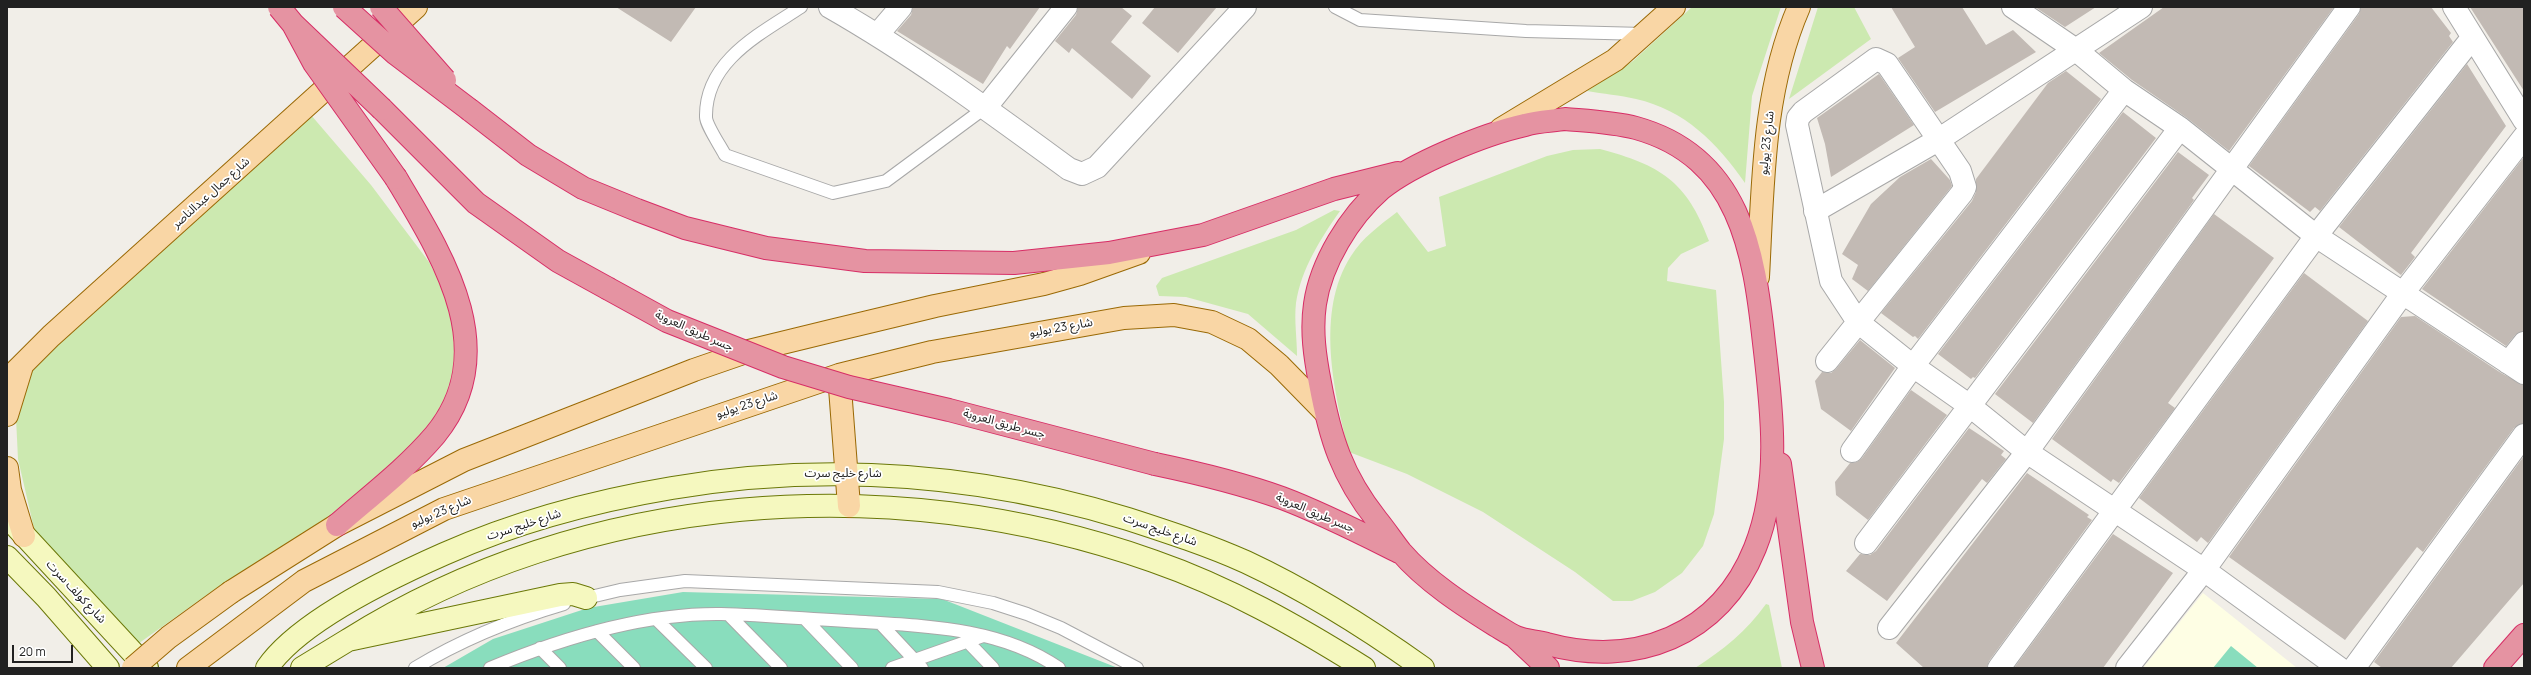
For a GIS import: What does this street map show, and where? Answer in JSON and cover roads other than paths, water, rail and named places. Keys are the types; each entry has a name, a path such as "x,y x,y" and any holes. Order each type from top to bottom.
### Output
{"highway":[{"path":"279,7 293,24 314,62 396,178 441,256 459,301 466,337 464,372 453,404 436,433 413,460 337,525"},
{"path":"344,7 396,54 528,155 583,188 684,228 766,248 865,261 1014,263 1070,258 1160,244 1203,235 1334,189 1415,168"},
{"path":"381,7 470,110"},
{"name":"جسر طريق العروبة","path":"293,24 476,203 558,261 667,321 783,367 850,387 949,410 1154,464 1219,478 1283,498 1344,524 1403,554"},
{"path":"1548,668 1515,637 1460,603 1403,554 1350,482 1339,460 1325,412 1313,346 1313,325 1315,304 1326,264 1349,226 1381,189 1415,168 1452,150 1527,124 1565,119 1634,127 1675,144 1706,169 1730,200 1739,217 1757,282 1773,415 1802,622 1813,668"},
{"path":"1515,637 1581,652 1623,652 1665,641 1703,620 1734,586 1747,566 1761,532 1770,478 1773,415"},
{"path":"2495,668 2524,635"}],"main road":[{"name":"شارع جمال عبدالناصر","path":"7,380 51,336 416,7"},
{"path":"1490,136 1615,60 1674,7"},
{"name":"شارع 23 يوليو","path":"1757,282 1770,112 1782,56 1799,7"},
{"path":"133,668 169,637 231,592 337,525 464,460 573,416 742,354 935,306 1051,282 1121,261 1160,244"},
{"name":"شارع 23 يوليو","path":"188,668 304,581 444,509 839,375 932,352 1124,318 1174,315 1212,322 1248,338 1279,365 1325,412"},
{"path":"7,415 22,364"},
{"path":"839,375 849,506"},
{"path":"7,468 10,490 24,536"},
{"name":"شارع خليج سرت","path":"267,668 287,644 343,606 410,569 466,544 520,525 584,506 634,494 708,482 787,474 847,473 950,480 1021,491 1088,507 1179,535 1247,563 1320,602 1379,636 1423,668"},
{"path":"302,668 380,620 454,584 513,560 573,541 641,525 714,513 789,506 849,506 944,513 1009,523 1079,538 1153,561 1235,594 1299,627 1364,668"},
{"name":"شارع كولف سرت","path":"7,515 24,536 147,668"},
{"path":"7,557 46,597 108,668"},
{"path":"348,640 560,595 573,594 586,598"}],"street":[{"path":"830,7 878,34 986,108 1069,169 1082,174 1097,167 1245,7"},
{"path":"878,34 901,7"},
{"path":"986,108 1066,7"},
{"path":"2013,7 2076,50 2124,90 2180,128 2316,236 2516,368 2524,343"},
{"path":"1815,211 1938,140 2141,7"},
{"path":"1890,628 2027,452 2349,7"},
{"path":"2454,7 2524,120"},
{"path":"1999,668 2316,236 2472,38"},
{"path":"1827,361 1858,322 1962,193 1965,187 1960,171 1887,64 1881,60 1871,61 1798,118 1797,132 1831,281 1858,322 1913,366 1970,406 2027,452 2204,570 2339,668"},
{"path":"1852,451 1913,366 2124,90"},
{"path":"1866,543 2180,128"},
{"path":"2127,668 2204,570 2403,293 2524,137"},
{"path":"2354,668 2524,435"}],"lane":[{"path":"801,7 742,46 712,80 705,118 725,155 833,193 886,181 986,108"},
{"path":"1335,7 1360,20 1526,31 1645,34"},
{"path":"415,668 458,644 502,625 586,598 620,590 686,581 938,592 993,603 1027,614 1061,628 1137,668"},
{"path":"729,615 781,668"},
{"path":"490,668 540,648 597,631 657,620 729,615 932,626 983,636 1033,654 1059,668"},
{"path":"805,619 852,668"},
{"path":"657,620 706,668"},
{"path":"880,623 918,664"},
{"path":"597,631 634,668"},
{"path":"892,668 918,664 983,636"},
{"path":"968,642 993,668"},
{"path":"540,648 560,668"}]}
